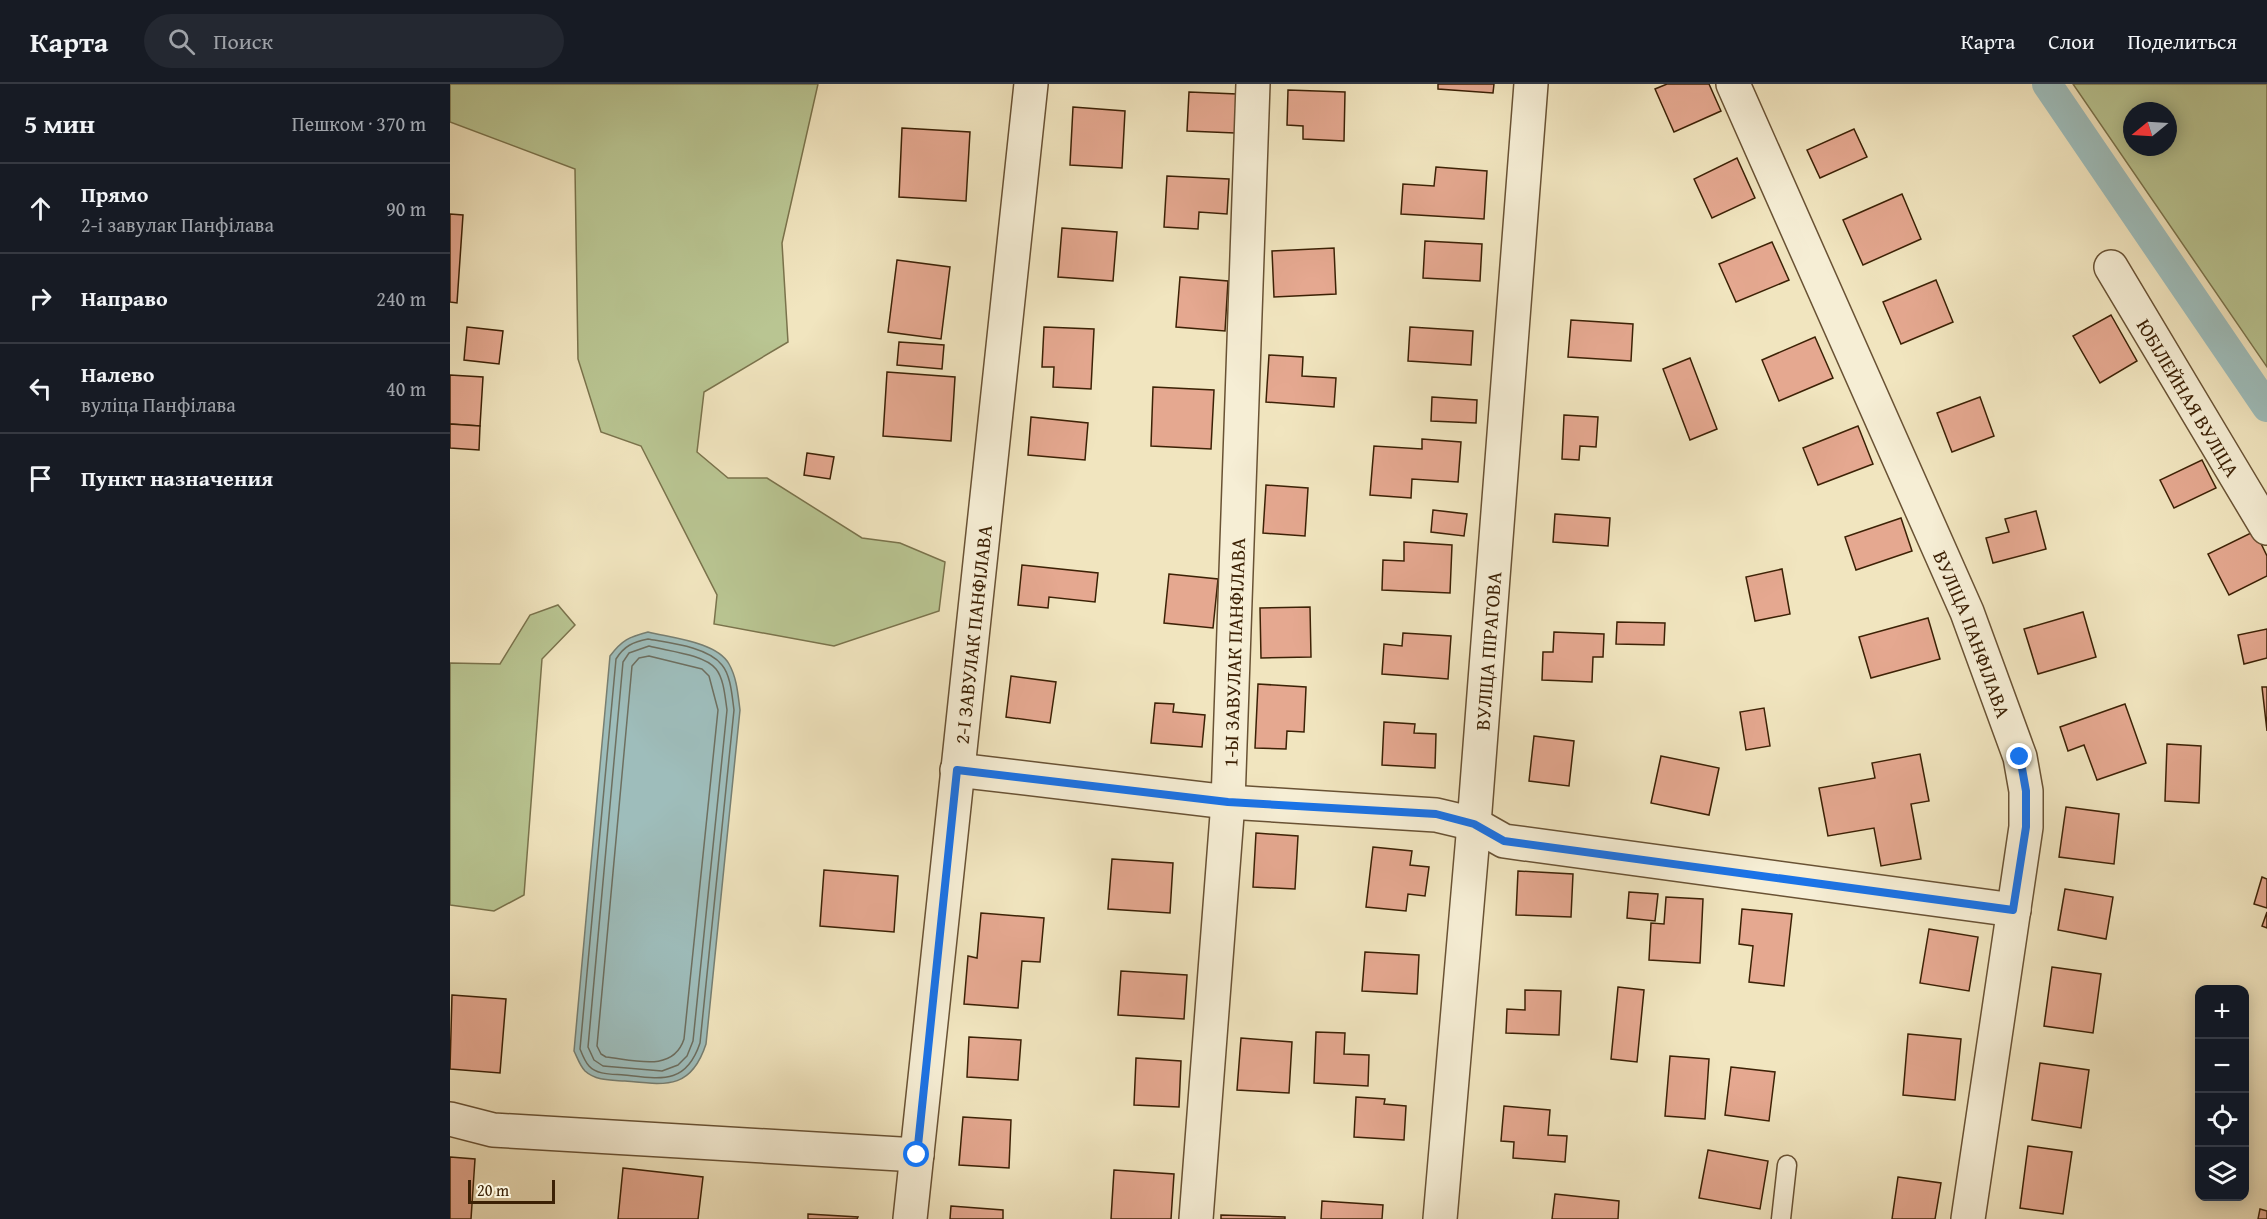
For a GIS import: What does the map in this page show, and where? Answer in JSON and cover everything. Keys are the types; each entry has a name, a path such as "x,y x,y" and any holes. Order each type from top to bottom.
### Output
{"street":[{"name":"2-І ЗАВУЛАК ПАНФІЛАВА","path":"910,1219 1030,84"},
{"name":"1-Ы ЗАВУЛАК ПАНФІЛАВА","path":"1196,1219 1228,802 1253,84"},
{"name":"ВУЛІЦА ПІРАГОВА","path":"1440,1219 1474,824 1531,84"},
{"name":"ВУЛІЦА ПАНФІЛАВА","path":"1733,84 1967,612 2020,757 2026,791 2026,827 1968,1219"},
{"name":"ЮБІЛЕЙНАЯ ВУЛІЦА","path":"2111,267 2267,528"},
{"path":"957,770 1228,802 1436,814 1474,824 1504,841 2013,910"},
{"path":"450,1119 493,1130 917,1155"}],"lane":[{"path":"1781,1219 1787,1165"}],"green space":[{"path":"450,84 818,84 782,243 788,342 704,392 697,452 728,478 767,478 862,538 900,543 945,562 939,611 834,646 714,624 717,595 641,446 601,432 578,359 575,169 450,122"},
{"path":"2073,84 2267,84 2267,367"},
{"path":"558,605 575,625 542,659 524,895 494,911 450,905 450,663 500,664 530,615"}],"water":[{"path":"648,632 693,642 723,657 734,675 740,710 706,1044 693,1070 685,1077 665,1083 594,1077 583,1069 574,1051 610,656 626,640"}],"building":[{"path":"1438,84 1494,84 1493,93 1438,89"},
{"path":"1667,84 1709,84 1721,111 1674,132 1655,89"},
{"path":"1288,90 1345,92 1344,141 1303,139 1303,126 1287,125"},
{"path":"1189,92 1237,94 1235,133 1187,131"},
{"path":"1073,107 1125,111 1122,168 1070,165"},
{"path":"902,128 970,132 966,201 899,197"},
{"path":"1854,129 1867,157 1820,178 1807,150"},
{"path":"1737,158 1755,198 1712,218 1694,179"},
{"path":"1436,167 1487,171 1484,219 1401,214 1403,184 1434,186"},
{"path":"1167,176 1229,179 1227,214 1199,212 1198,229 1164,227"},
{"path":"1902,194 1921,239 1863,265 1843,220"},
{"path":"450,214 463,215 457,303 450,302"},
{"path":"1062,228 1117,232 1113,281 1058,277"},
{"path":"1425,241 1482,244 1480,281 1423,278"},
{"path":"1772,242 1789,280 1736,302 1719,264"},
{"path":"1334,248 1336,294 1274,297 1272,251"},
{"path":"897,260 950,267 941,339 888,332"},
{"path":"1180,277 1228,281 1225,331 1176,327"},
{"path":"1936,280 1953,322 1901,344 1883,302"},
{"path":"2111,315 2137,361 2100,383 2073,336"},
{"path":"1571,320 1633,324 1631,361 1568,357"},
{"path":"467,327 503,331 499,364 464,360"},
{"path":"1044,327 1094,329 1091,389 1053,387 1054,367 1042,367"},
{"path":"1410,327 1473,331 1471,365 1408,361"},
{"path":"1815,337 1833,378 1779,401 1762,360"},
{"path":"899,342 944,345 942,369 897,365"},
{"path":"1269,355 1303,357 1302,376 1336,378 1334,407 1266,402"},
{"path":"1690,358 1717,429 1690,440 1663,369"},
{"path":"887,372 955,377 951,441 883,436"},
{"path":"450,375 483,377 480,426 450,424"},
{"path":"1153,387 1214,390 1211,449 1151,446"},
{"path":"1432,397 1477,400 1476,423 1431,421"},
{"path":"1980,397 1994,436 1952,452 1937,413"},
{"path":"1564,415 1598,417 1596,447 1580,446 1579,460 1562,459"},
{"path":"1031,417 1088,423 1085,460 1028,455"},
{"path":"450,424 480,426 479,450 450,448"},
{"path":"1858,426 1873,464 1818,485 1803,448"},
{"path":"1422,439 1461,442 1458,482 1412,479 1411,498 1370,495 1374,446 1422,449"},
{"path":"807,453 834,457 830,479 804,475"},
{"path":"2202,460 2216,488 2174,508 2160,480"},
{"path":"1266,485 1308,488 1305,536 1263,533"},
{"path":"1433,510 1467,514 1464,536 1431,532"},
{"path":"2036,511 2046,549 1993,563 1986,538 2009,532 2005,519"},
{"path":"1555,514 1610,518 1608,546 1553,542"},
{"path":"1901,518 1912,551 1856,570 1845,537"},
{"path":"2255,531 2267,556 2267,576 2229,595 2208,554"},
{"path":"1404,542 1452,545 1450,593 1382,590 1383,560 1404,561"},
{"path":"1022,565 1098,573 1095,602 1049,597 1048,608 1018,605"},
{"path":"1782,569 1790,614 1755,621 1746,577"},
{"path":"1169,574 1218,579 1213,628 1164,623"},
{"path":"1310,607 1311,657 1261,658 1260,608"},
{"path":"2083,612 2096,657 2038,674 2024,629"},
{"path":"1928,618 1940,659 1871,678 1859,637"},
{"path":"1617,622 1665,623 1664,645 1616,644"},
{"path":"2267,629 2267,658 2244,664 2238,635"},
{"path":"1554,632 1604,634 1603,657 1593,657 1592,682 1542,680 1543,652 1553,652"},
{"path":"1403,633 1451,636 1448,679 1382,674 1384,644 1402,646"},
{"path":"1011,676 1056,682 1050,723 1006,717"},
{"path":"1258,684 1306,687 1304,732 1287,731 1286,749 1255,748"},
{"path":"2262,687 2267,687 2267,731"},
{"path":"1155,703 1174,704 1173,712 1205,715 1202,747 1151,743"},
{"path":"2125,704 2146,763 2097,780 2084,745 2068,751 2060,727"},
{"path":"1764,708 1770,746 1746,750 1740,712"},
{"path":"1384,722 1415,724 1414,733 1436,734 1435,768 1382,765"},
{"path":"1534,736 1574,741 1569,786 1529,781"},
{"path":"2167,744 2201,746 2199,803 2165,801"},
{"path":"1920,754 1929,801 1911,804 1921,859 1881,866 1874,828 1828,836 1819,788 1875,778 1872,763"},
{"path":"1661,756 1719,768 1709,815 1651,803"},
{"path":"2066,807 2119,814 2114,864 2059,857"},
{"path":"1256,833 1298,836 1295,889 1253,887"},
{"path":"1373,847 1412,851 1410,865 1429,867 1425,896 1408,894 1406,911 1366,907"},
{"path":"1112,859 1173,863 1170,913 1108,909"},
{"path":"824,870 898,876 894,932 820,926"},
{"path":"1518,871 1573,874 1571,917 1516,915"},
{"path":"2262,877 2267,879 2267,908 2254,904"},
{"path":"2065,889 2113,897 2106,939 2058,930"},
{"path":"1629,892 1658,894 1655,921 1627,918"},
{"path":"1666,897 1703,899 1700,963 1649,960 1651,923 1664,924"},
{"path":"1742,909 1792,914 1784,986 1749,982 1753,946 1739,944"},
{"path":"2267,912 2267,928 2262,926"},
{"path":"981,913 1044,918 1040,962 1022,961 1018,1008 964,1004 968,956 977,958"},
{"path":"1929,929 1978,937 1969,991 1920,983"},
{"path":"1365,952 1419,955 1417,994 1362,991"},
{"path":"2052,967 2101,974 2093,1033 2044,1026"},
{"path":"1121,971 1187,975 1184,1019 1118,1015"},
{"path":"1618,987 1644,990 1637,1062 1611,1059"},
{"path":"1525,990 1561,991 1559,1035 1506,1033 1507,1009 1525,1010"},
{"path":"452,995 506,999 500,1073 450,1069"},
{"path":"1316,1032 1345,1033 1344,1054 1369,1055 1368,1086 1314,1083"},
{"path":"1908,1034 1961,1039 1955,1100 1903,1095"},
{"path":"969,1037 1021,1040 1018,1080 967,1077"},
{"path":"1241,1038 1292,1042 1289,1093 1237,1090"},
{"path":"1670,1056 1709,1059 1705,1119 1665,1116"},
{"path":"1136,1058 1181,1061 1179,1107 1134,1105"},
{"path":"2040,1063 2089,1070 2081,1128 2032,1120"},
{"path":"1731,1067 1775,1072 1769,1121 1725,1115"},
{"path":"1356,1097 1385,1099 1384,1104 1406,1106 1404,1140 1354,1137"},
{"path":"1504,1106 1550,1110 1548,1135 1567,1136 1565,1162 1513,1158 1514,1142 1501,1141"},
{"path":"963,1117 1011,1120 1009,1168 959,1165"},
{"path":"2028,1146 2072,1152 2063,1214 2020,1208"},
{"path":"1708,1150 1768,1161 1760,1209 1699,1198"},
{"path":"450,1157 475,1159 471,1219 450,1219"},
{"path":"623,1168 703,1177 698,1219 618,1219"},
{"path":"1114,1170 1174,1174 1171,1219 1111,1219"},
{"path":"1898,1177 1941,1183 1935,1219 1892,1219"},
{"path":"1555,1194 1619,1201 1618,1219 1552,1219"},
{"path":"1322,1201 1383,1205 1382,1219 1321,1219"},
{"path":"951,1206 1003,1210 1003,1219 950,1219"},
{"path":"2260,1209 2267,1211 2267,1219 2258,1219"},
{"path":"808,1214 858,1217 857,1219 808,1219"},
{"path":"1221,1215 1285,1217 1285,1219 1221,1219"}],"waterway":[{"path":"2047,84 2267,407"}],"route":[{"path":"917,1155 957,770 1228,802 1436,814 1474,824 1504,841 2013,910 2026,827 2026,791 2020,757"}]}
